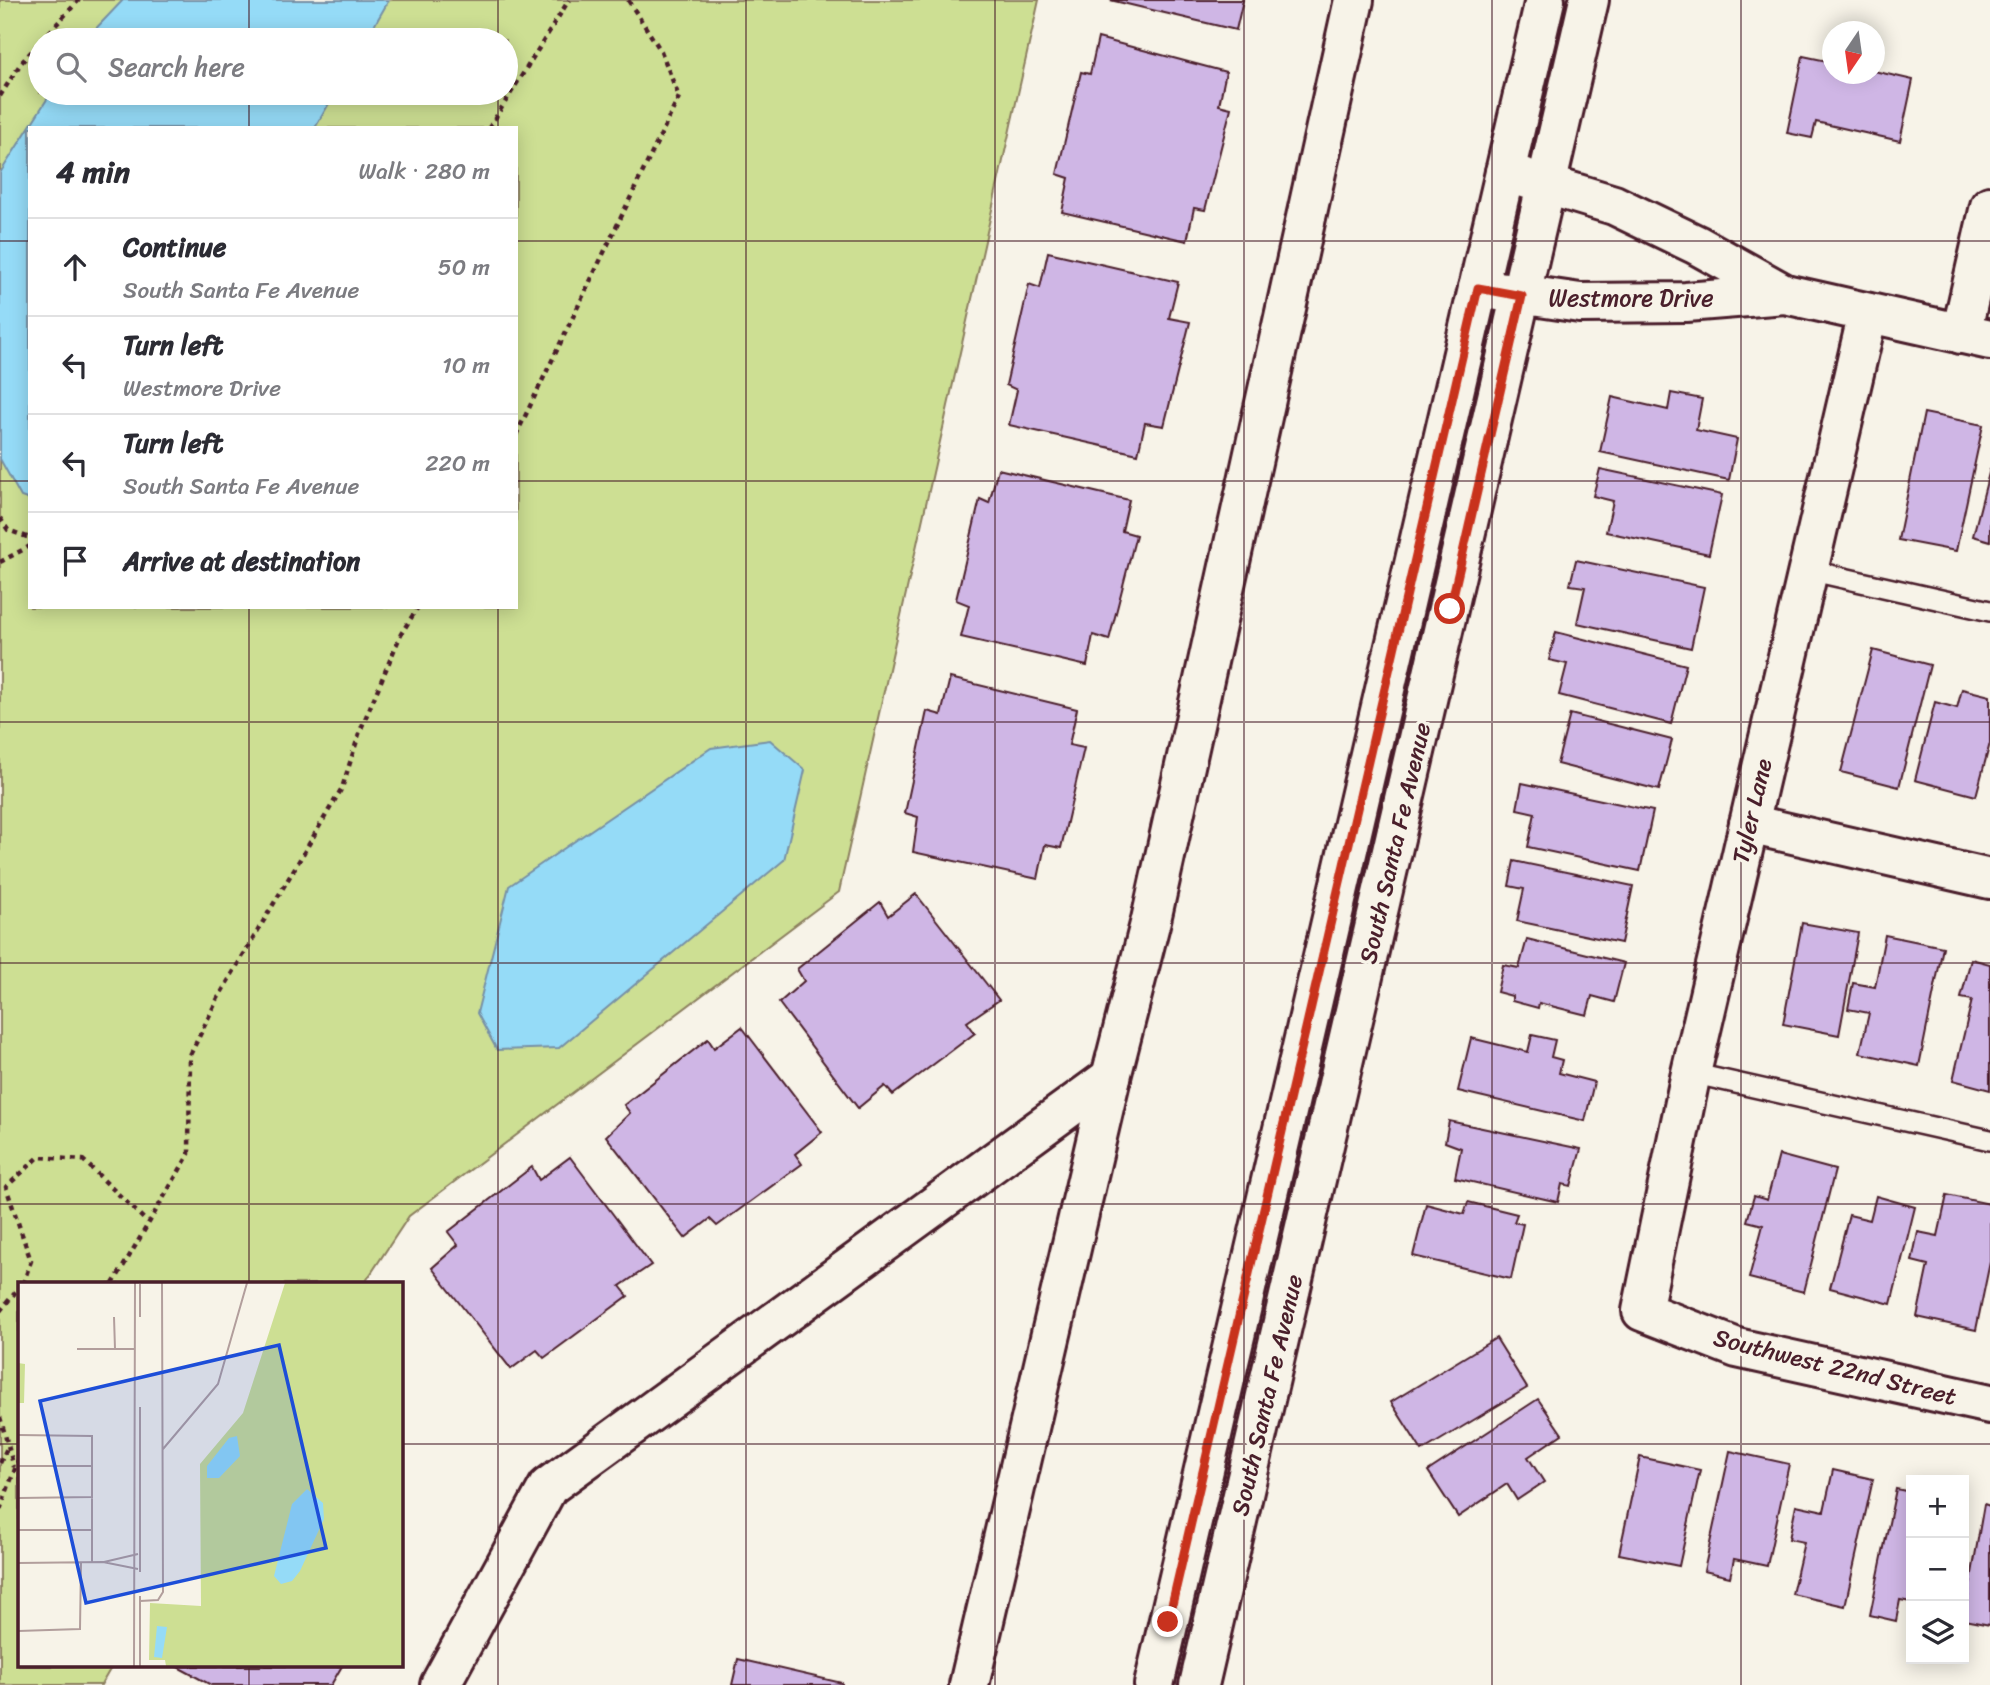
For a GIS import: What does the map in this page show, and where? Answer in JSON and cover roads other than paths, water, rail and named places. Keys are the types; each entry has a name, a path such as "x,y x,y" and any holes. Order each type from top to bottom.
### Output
{"street":[{"path":"969,1685 1111,1077 1151,920 1354,0"},
{"name":"South Santa Fe Avenue","path":"1154,1685 1545,0"},
{"name":"South Santa Fe Avenue","path":"1199,1685 1589,0"},
{"name":"Westmore Drive","path":"1505,172 1547,187 1614,205 1698,245 1785,294 1975,337"},
{"path":"1975,337 1990,206"},
{"name":"Westmore Drive","path":"1478,288 1580,303 1659,303 1785,294"},
{"name":"Tyler Lane","path":"1642,1311 1691,1073 1868,313"},
{"path":"1749,824 1990,878"},
{"path":"440,1685 548,1487 1111,1077"},
{"name":"Southwest 22nd Street","path":"1642,1311 1737,1348 1990,1404"}],"lane":[{"path":"1808,570 1990,611"},
{"path":"1691,1073 1990,1140"}],"water":[{"path":"123,0 389,0 373,28 96,28"},
{"path":"43,105 328,105 316,126 30,126"},
{"path":"28,129 28,499 21,497 0,459 0,173"},
{"path":"770,740 805,770 784,860 559,1048 497,1050 477,1013 509,886 711,748"}]}
